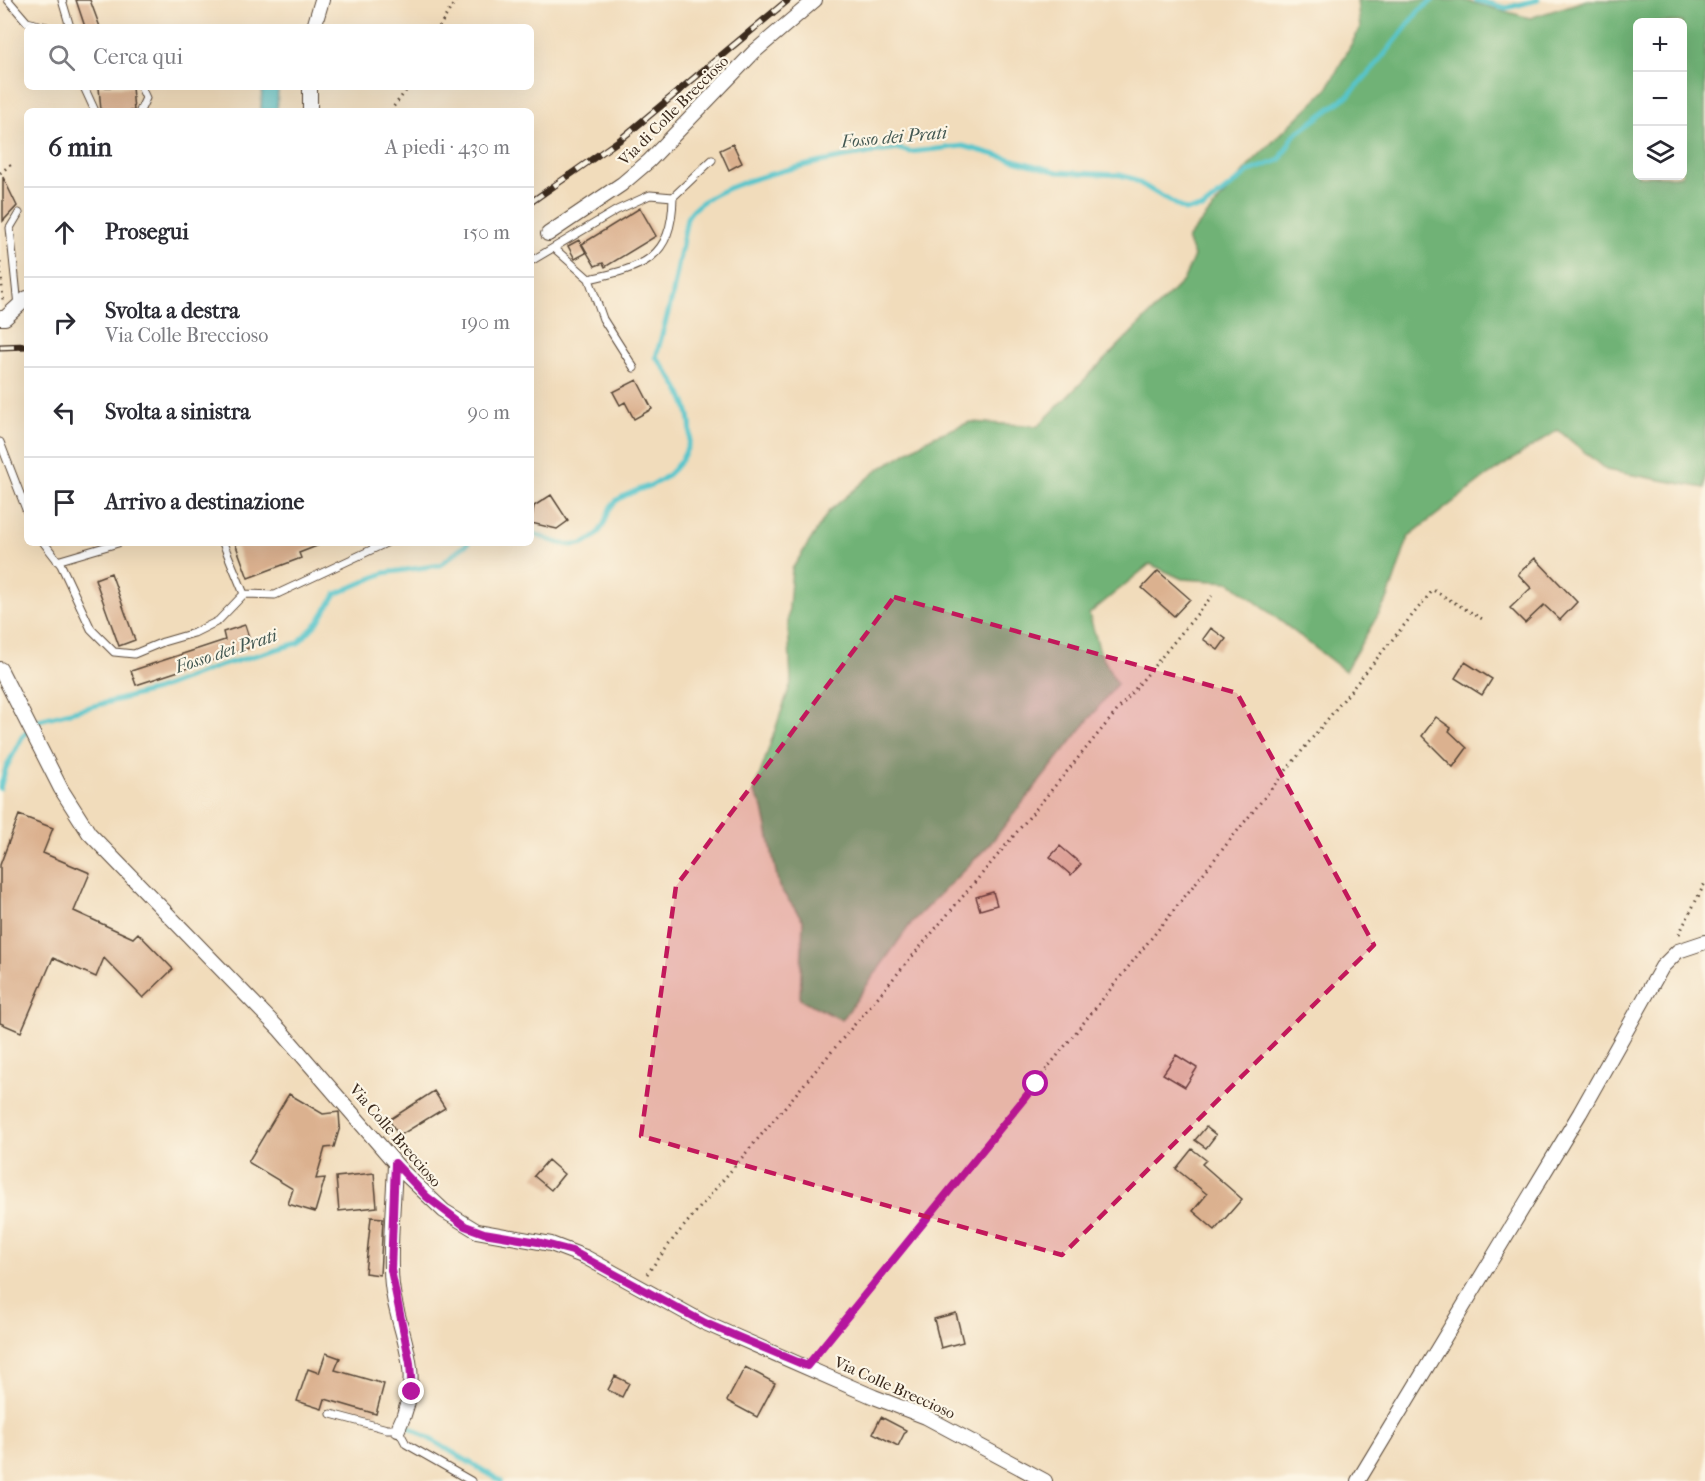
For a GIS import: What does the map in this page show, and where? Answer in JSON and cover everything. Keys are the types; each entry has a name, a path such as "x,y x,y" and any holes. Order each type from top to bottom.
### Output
{"street":[{"path":"315,24 322,0"},
{"name":"Via di Colle Breccioso","path":"548,234 622,184 649,160 754,52 815,0"},
{"path":"310,90 310,108"},
{"path":"2,318 23,302"},
{"name":"Via Colle Breccioso","path":"0,669 61,789 89,833 297,1048 427,1197 465,1226 484,1233 563,1248 639,1286 712,1327 807,1366 874,1397 932,1419 1045,1481"},
{"path":"1358,1481 1581,1113 1662,967 1678,951 1705,942"},
{"path":"395,1163 391,1270 410,1363 412,1392 398,1429"}],"lane":[{"path":"8,0 27,22 35,24"},
{"path":"62,0 69,24"},
{"path":"85,90 93,108"},
{"path":"141,108 146,98 142,90"},
{"path":"589,279 635,269 667,242 673,215 673,197 712,159"},
{"path":"534,259 617,210 650,195 673,197"},
{"path":"19,213 10,228 23,302"},
{"path":"554,248 589,279 603,319 634,368"},
{"path":"0,442 24,504"},
{"path":"46,546 57,561 91,629 114,652 134,654 194,633 219,621 244,594 275,595 380,546"},
{"path":"57,561 108,546"},
{"path":"224,546 244,594"},
{"path":"331,1414 387,1429 398,1429 406,1444 471,1481"}],"path":[{"path":"441,24 456,0"},
{"path":"392,108 406,90"},
{"path":"0,173 13,163"},
{"path":"0,257 2,318"},
{"path":"807,1366 1151,942 1247,816 1433,590 1484,620"},
{"path":"639,1286 681,1229 997,856 1212,596"},
{"path":"1678,936 1705,883"}],"highlighted area":[{"path":"894,597 1237,693 1374,945 1062,1255 641,1136 676,886"}],"green space":[{"path":"1357,0 1463,0 1530,18 1587,0 1705,0 1705,488 1606,470 1558,430 1487,476 1409,536 1388,598 1345,671 1230,582 1182,579 1150,564 1089,614 1100,652 1117,684 990,844 912,922 842,1020 800,999 803,920 779,887 763,808 754,792 791,683 788,620 792,569 829,511 879,469 932,437 970,422 1038,426 1183,281 1194,256 1187,239 1252,162 1327,89 1360,28"}],"water":[{"path":"262,90 278,90 277,108 261,108"}],"building":[{"path":"76,0 90,0 99,24 84,24"},
{"path":"99,90 132,90 134,108 101,108"},
{"path":"733,144 742,163 729,170 720,150"},
{"path":"3,177 17,206 3,221"},
{"path":"640,208 656,236 605,267 603,263 595,266 582,244"},
{"path":"579,240 586,253 575,259 568,246"},
{"path":"637,380 652,409 634,419 625,402 620,405 613,392"},
{"path":"551,495 568,521 557,529 534,524 534,506"},
{"path":"236,546 317,546 299,553 301,558 248,578"},
{"path":"1535,558 1577,602 1560,620 1544,605 1525,623 1510,608 1531,588 1518,574"},
{"path":"1158,571 1190,599 1174,616 1142,588"},
{"path":"111,573 135,640 119,646 95,579"},
{"path":"245,625 252,647 136,685 131,671 225,640 223,632"},
{"path":"1211,628 1226,639 1218,650 1203,639"},
{"path":"1465,662 1492,679 1482,695 1455,678"},
{"path":"1436,717 1451,728 1449,731 1467,748 1453,767 1422,736"},
{"path":"19,815 53,828 43,853 90,873 74,911 133,938 138,933 173,969 143,998 104,958 96,977 53,958 21,1032 0,1023 0,865"},
{"path":"1060,846 1081,864 1071,875 1050,857"},
{"path":"993,892 997,905 980,910 976,897"},
{"path":"1176,1055 1197,1068 1185,1087 1163,1074"},
{"path":"434,1091 445,1108 399,1136 389,1120"},
{"path":"289,1094 323,1114 339,1112 340,1127 334,1147 325,1148 316,1179 325,1178 315,1212 288,1204 293,1189 248,1162"},
{"path":"1206,1127 1216,1135 1206,1148 1195,1140"},
{"path":"1192,1149 1206,1160 1202,1164 1242,1199 1215,1230 1193,1211 1207,1194 1176,1169"},
{"path":"548,1160 564,1174 551,1190 534,1176"},
{"path":"374,1173 377,1207 339,1211 336,1177"},
{"path":"371,1217 383,1218 380,1275 365,1273"},
{"path":"956,1313 963,1342 941,1348 934,1319"},
{"path":"326,1353 340,1358 335,1370 384,1384 376,1414 325,1399 322,1409 297,1401 308,1369 319,1373"},
{"path":"745,1367 775,1383 757,1417 727,1401"},
{"path":"615,1376 629,1383 622,1397 608,1390"},
{"path":"881,1417 906,1430 898,1446 873,1433"}],"waterway":[{"name":"Fosso dei Prati","path":"534,533 568,545 586,542 601,529 610,507 616,501 663,479 681,459 688,445 691,430 689,414 676,385 656,357 672,298 687,218 700,204 723,191 752,180 819,162 900,149 910,152 963,146 1058,172 1120,175 1131,178 1185,210 1203,208 1250,171 1280,160 1294,135 1349,95 1419,11 1433,0"},
{"name":"Fosso dei Prati","path":"1476,0 1506,8 1538,0"},
{"name":"Fosso dei Prati","path":"0,788 6,768 22,737 39,720 156,690 219,666 298,643 318,622 336,594 384,573 440,565 464,546"},
{"path":"408,1426 501,1481"}],"railway":[{"path":"534,200 621,139 788,0"},
{"path":"0,347 24,346"}],"route":[{"path":"412,1392 410,1363 391,1270 395,1163 427,1197 465,1226 484,1233 538,1242 572,1251 705,1323 807,1366 1036,1084"}]}
